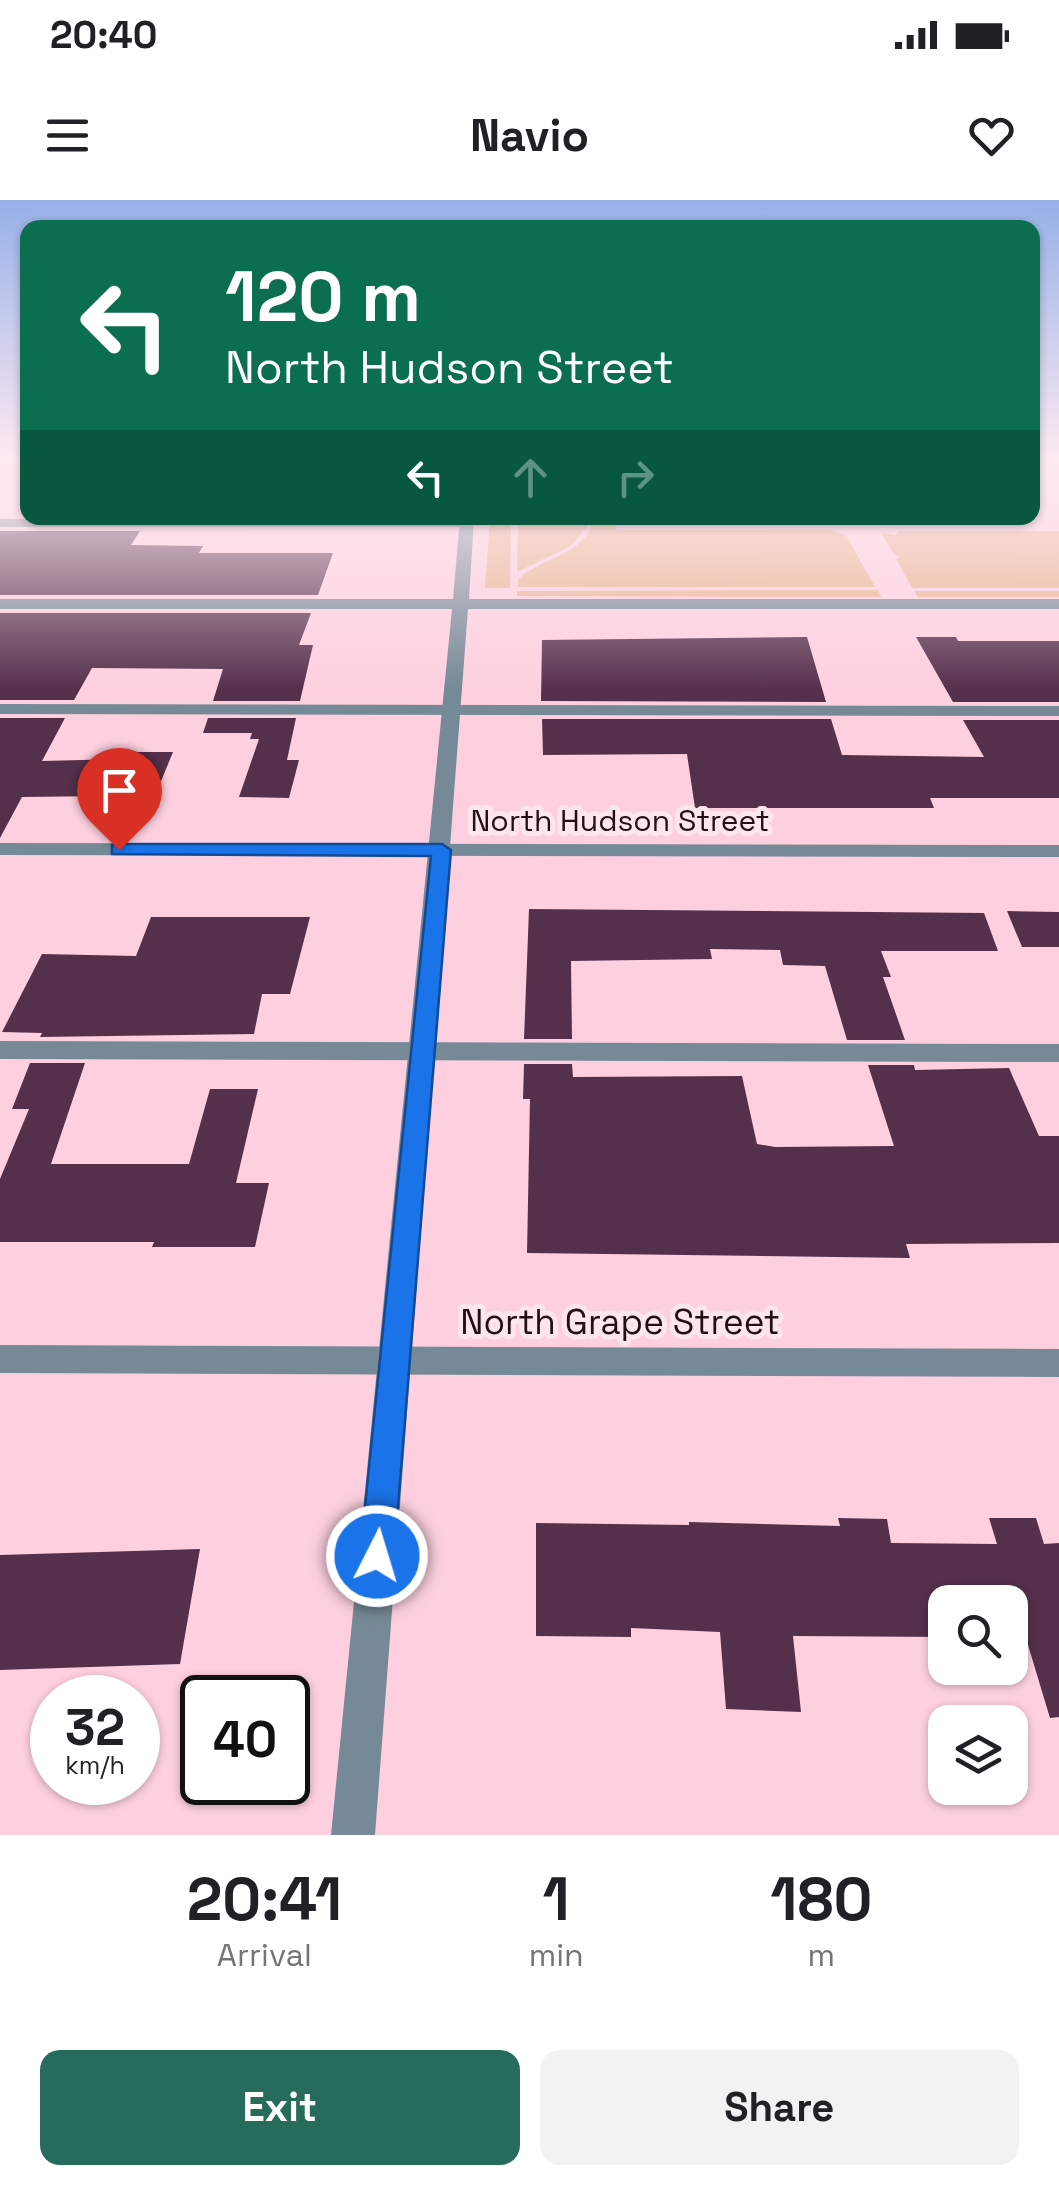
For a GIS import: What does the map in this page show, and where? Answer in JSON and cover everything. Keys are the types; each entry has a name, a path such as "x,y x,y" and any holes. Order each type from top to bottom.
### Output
{"street":[{"path":"352,1835 442,850 465,538"},
{"path":"0,604 1059,604"},
{"path":"0,709 1059,710"},
{"name":"North Hudson Street","path":"0,850 1059,851"},
{"path":"0,1050 1059,1053"},
{"name":"North Grape Street","path":"0,1360 1059,1363"}],"shaded area":[{"path":"489,538 511,538 510,588 485,588"},
{"path":"518,538 577,538 570,546 517,572"},
{"path":"848,538 875,587 518,587 518,580 527,572 582,541"},
{"path":"884,538 1059,538 1059,588 912,588 896,558 900,557"},
{"path":"878,590 881,597 517,596 517,591"},
{"path":"914,591 1059,591 1059,597 918,597"}],"building":[{"path":"0,538 135,538 131,545 203,546 199,553 333,553 318,595 0,595"},
{"path":"0,613 311,613 299,645 313,645 300,701 213,701 223,669 92,668 74,700 0,700"},
{"path":"807,637 826,702 541,701 542,640"},
{"path":"916,637 1059,641 1059,702 953,702"},
{"path":"0,718 65,718 42,761 123,759 126,752 173,752 152,803 103,804 106,796 22,797 0,838"},
{"path":"208,718 296,718 287,760 299,760 289,798 239,797 259,739 250,739 252,733 203,733"},
{"path":"542,719 831,719 842,755 984,757 963,720 1059,720 1059,798 930,798 934,808 695,808 687,754 543,755"},
{"path":"529,909 984,913 998,951 881,951 891,977 883,977 905,1040 847,1040 825,966 783,965 780,950 710,949 712,959 571,961 572,1039 524,1039"},
{"path":"1007,911 1059,912 1059,947 1022,947"},
{"path":"151,917 310,917 290,994 262,994 254,1034 40,1037 42,1033 2,1032 42,954 136,956"},
{"path":"30,1063 85,1063 51,1164 189,1164 210,1089 258,1089 236,1183 269,1183 255,1247 152,1247 154,1242 0,1242 0,1179 29,1109 12,1109"},
{"path":"524,1064 572,1064 573,1077 742,1076 757,1144 775,1147 894,1146 868,1065 914,1065 915,1070 1009,1068 1039,1136 1059,1136 1059,1243 906,1244 910,1258 527,1253 530,1099 523,1099"},
{"path":"838,1518 887,1519 891,1543 997,1544 989,1518 1036,1518 1044,1544 1059,1543 1059,1717 1050,1718 1028,1645 1028,1585 928,1585 928,1637 793,1636 801,1712 726,1709 720,1632 631,1628 631,1637 536,1636 536,1523 840,1526"},
{"path":"200,1549 180,1664 0,1670 0,1555"}],"route":[{"path":"119,850 442,850 377,1556"}]}
